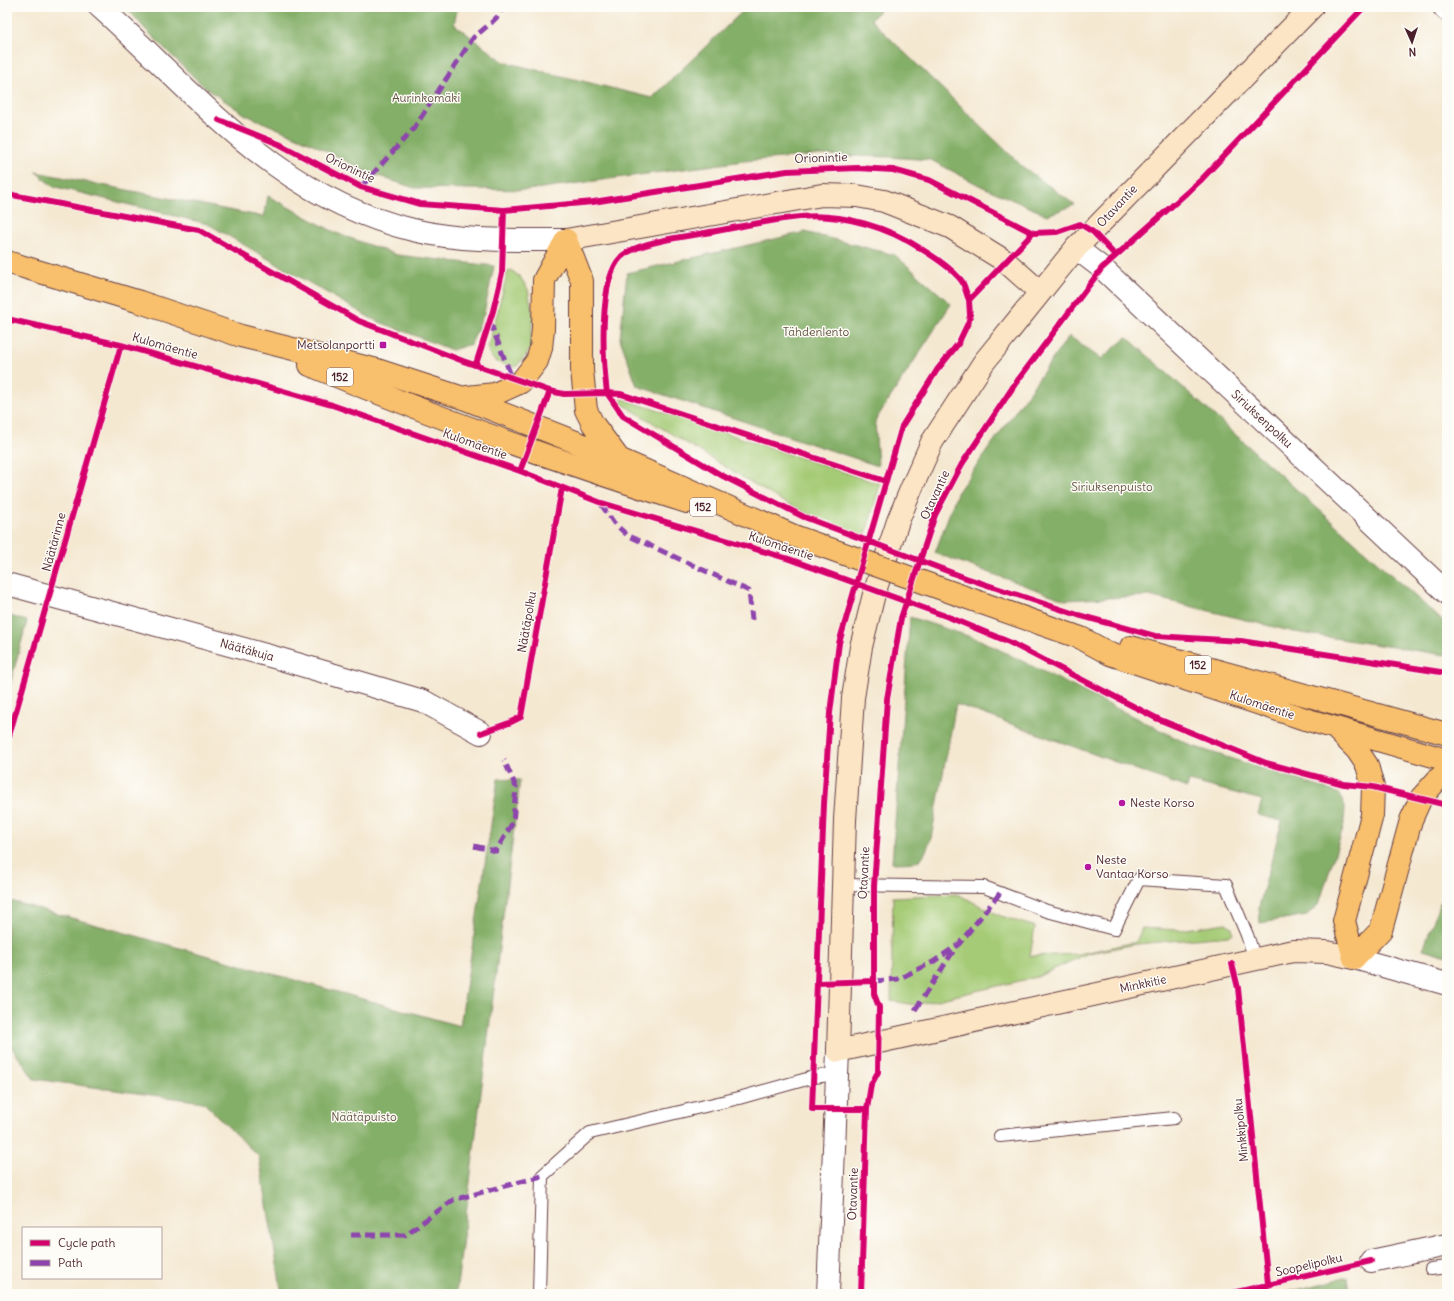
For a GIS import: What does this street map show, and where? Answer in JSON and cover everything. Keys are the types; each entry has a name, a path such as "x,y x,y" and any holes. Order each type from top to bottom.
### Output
{"main road":[{"name":"Otavantie","path":"838,1051 842,885 853,698 861,647 874,594 898,520 936,436 984,362 1076,248 1312,7"},
{"path":"566,240 822,195 857,196 884,201 950,227 1005,261 1040,292"},
{"path":"463,398 495,394 521,382 537,361 541,348 543,329 544,280 566,240"},
{"path":"566,240 582,281 582,370 586,410 593,424 619,459"},
{"name":"Kulomäentie","path":"7,262 75,284 140,302 241,336 441,417 612,479 794,536 1081,638 1110,654 1336,729 1447,760"},
{"name":"Kulomäentie","path":"7,276 75,284"},
{"name":"Kulomäentie","path":"241,336 377,370 463,398 619,459 794,536"},
{"name":"Kulomäentie","path":"1081,638 1113,642 1447,734"},
{"path":"1336,729 1357,750 1367,765 1373,788 1372,815 1344,921 1354,958"},
{"path":"1354,958 1381,930 1411,820 1421,798 1439,778 1447,773"},
{"name":"Minkkitie","path":"838,1051 1293,951 1327,952 1354,958"}],"street":[{"path":"100,7 219,120 267,161 307,187 341,205 399,226 444,235 503,240 566,240"},
{"path":"1444,7 1447,10"},
{"name":"Siriuksenpolku","path":"1076,248 1102,268 1447,593"},
{"name":"Näätäkuja","path":"7,584 277,658 423,701 481,733"},
{"name":"Minkkitie","path":"1354,958 1447,984"},
{"name":"Otavantie","path":"828,1294 838,1051"},
{"path":"1371,1261 1447,1245"}],"lane":[{"path":"842,885 984,887 1047,911 1114,929 1139,879 1226,885 1247,935 1255,959"},
{"path":"539,1294 542,1176 590,1133 716,1104 814,1077 837,1074"},
{"path":"1000,1136 1174,1118"},
{"path":"1431,1269 1447,1267"}],"green space":[{"name":"Aurinkomäki","path":"126,7 458,7 454,24 504,62 652,98 747,7 882,7 871,20 1023,167 1075,205 1047,215 981,186 931,160 820,155 744,161 527,190 414,188 367,172 311,143 246,115 204,87 145,29"},
{"path":"36,172 264,217 268,196 336,233 397,255 494,266 484,313 471,344 452,350 372,319 208,224 52,186"},
{"name":"Tähdenlento","path":"805,232 895,255 951,304 875,421 878,466 637,386 620,339 627,273"},
{"path":"511,270 520,277 528,289 533,315 530,350 516,367 502,364 494,360 489,353 488,348 508,271"},
{"name":"Siriuksenpuisto","path":"1069,336 1101,359 1127,337 1447,625 1447,651 1445,655 1294,632 1149,596 1065,600 935,553 957,493"},
{"path":"623,399 880,484 865,537 807,514 775,497 619,402"},
{"path":"7,615 27,621 7,696"},
{"path":"910,617 980,640 1192,746 1338,793 1345,806 1344,825 1319,904 1307,915 1260,923 1259,907 1282,821 1258,815 1262,800 1189,781 1187,788 956,704 931,838 928,847 922,858 919,860 914,862 892,863"},
{"name":"Näätäpuisto","path":"498,779 520,780 456,1294 282,1294 259,1157 203,1102 34,1079 7,1041 7,900 460,1026"},
{"path":"1447,884 1447,956 1423,949"},
{"path":"957,894 1001,916 1035,927 1030,956 1079,954 1136,942 1142,928 1180,930 1226,923 1232,927 1233,933 1228,936 1137,944 1089,953 1037,977 915,1005 891,1001 893,897"},
{"path":"1348,1277 1350,1294 1280,1294"}],"marked path":[{"path":"361,187 414,128 473,38 499,15 503,7"},
{"path":"490,322 512,378"},
{"path":"601,504 614,523 627,535 749,591 752,620"},
{"path":"474,846 496,851 513,822 516,787 504,760"},
{"path":"874,981 898,979 933,962 959,944 1000,893"},
{"path":"915,1010 956,947"},
{"path":"351,1235 405,1235 453,1200 542,1176"}],"cycle path":[{"path":"861,1294 867,1109 871,1085 878,1072 879,1007 874,994 874,886 887,699 901,618 935,515 962,464 1015,384 1102,268 1201,180 1364,7"},
{"name":"Orionintie","path":"219,120 279,144 361,187 420,204 504,210 593,202 787,171 857,168 893,170 929,180 1033,233 1057,232 1080,224 1093,232 1115,255"},
{"path":"7,194 199,230 359,321 463,361 550,391 564,394 607,393 623,416 721,475 804,517 966,578 1078,615 1155,636 1241,641 1447,673"},
{"path":"476,364 493,311 502,273 504,210"},
{"path":"885,481 621,394 607,393 604,361 605,302 614,268 621,257 628,252 638,247 673,238 788,218 816,216 832,217 864,223 880,228 923,250 953,271 962,282 969,300"},
{"path":"867,1109 812,1109 824,804 830,713 839,643 902,426 937,370 958,344 970,316 969,300 1033,233"},
{"path":"7,319 121,345 332,405 520,471 599,502 789,559 951,618 1009,642 1158,719 1266,763 1344,784 1373,787 1447,805"},
{"name":"Näätärinne","path":"7,743 121,345"},
{"path":"520,471 550,391"},
{"name":"Näätäpolku","path":"481,733 521,717 562,488"},
{"name":"Minkkipolku","path":"1232,964 1238,988 1269,1294"},
{"path":"818,983 874,981"},
{"name":"Soopelipolku","path":"1228,1294 1371,1261"}],"place":[{"name":"Metsolanportti","path":"383,345"},
{"name":"Neste Korso","path":"1122,803"},
{"name":"Neste Vantaa Korso","path":"1088,867"}]}
